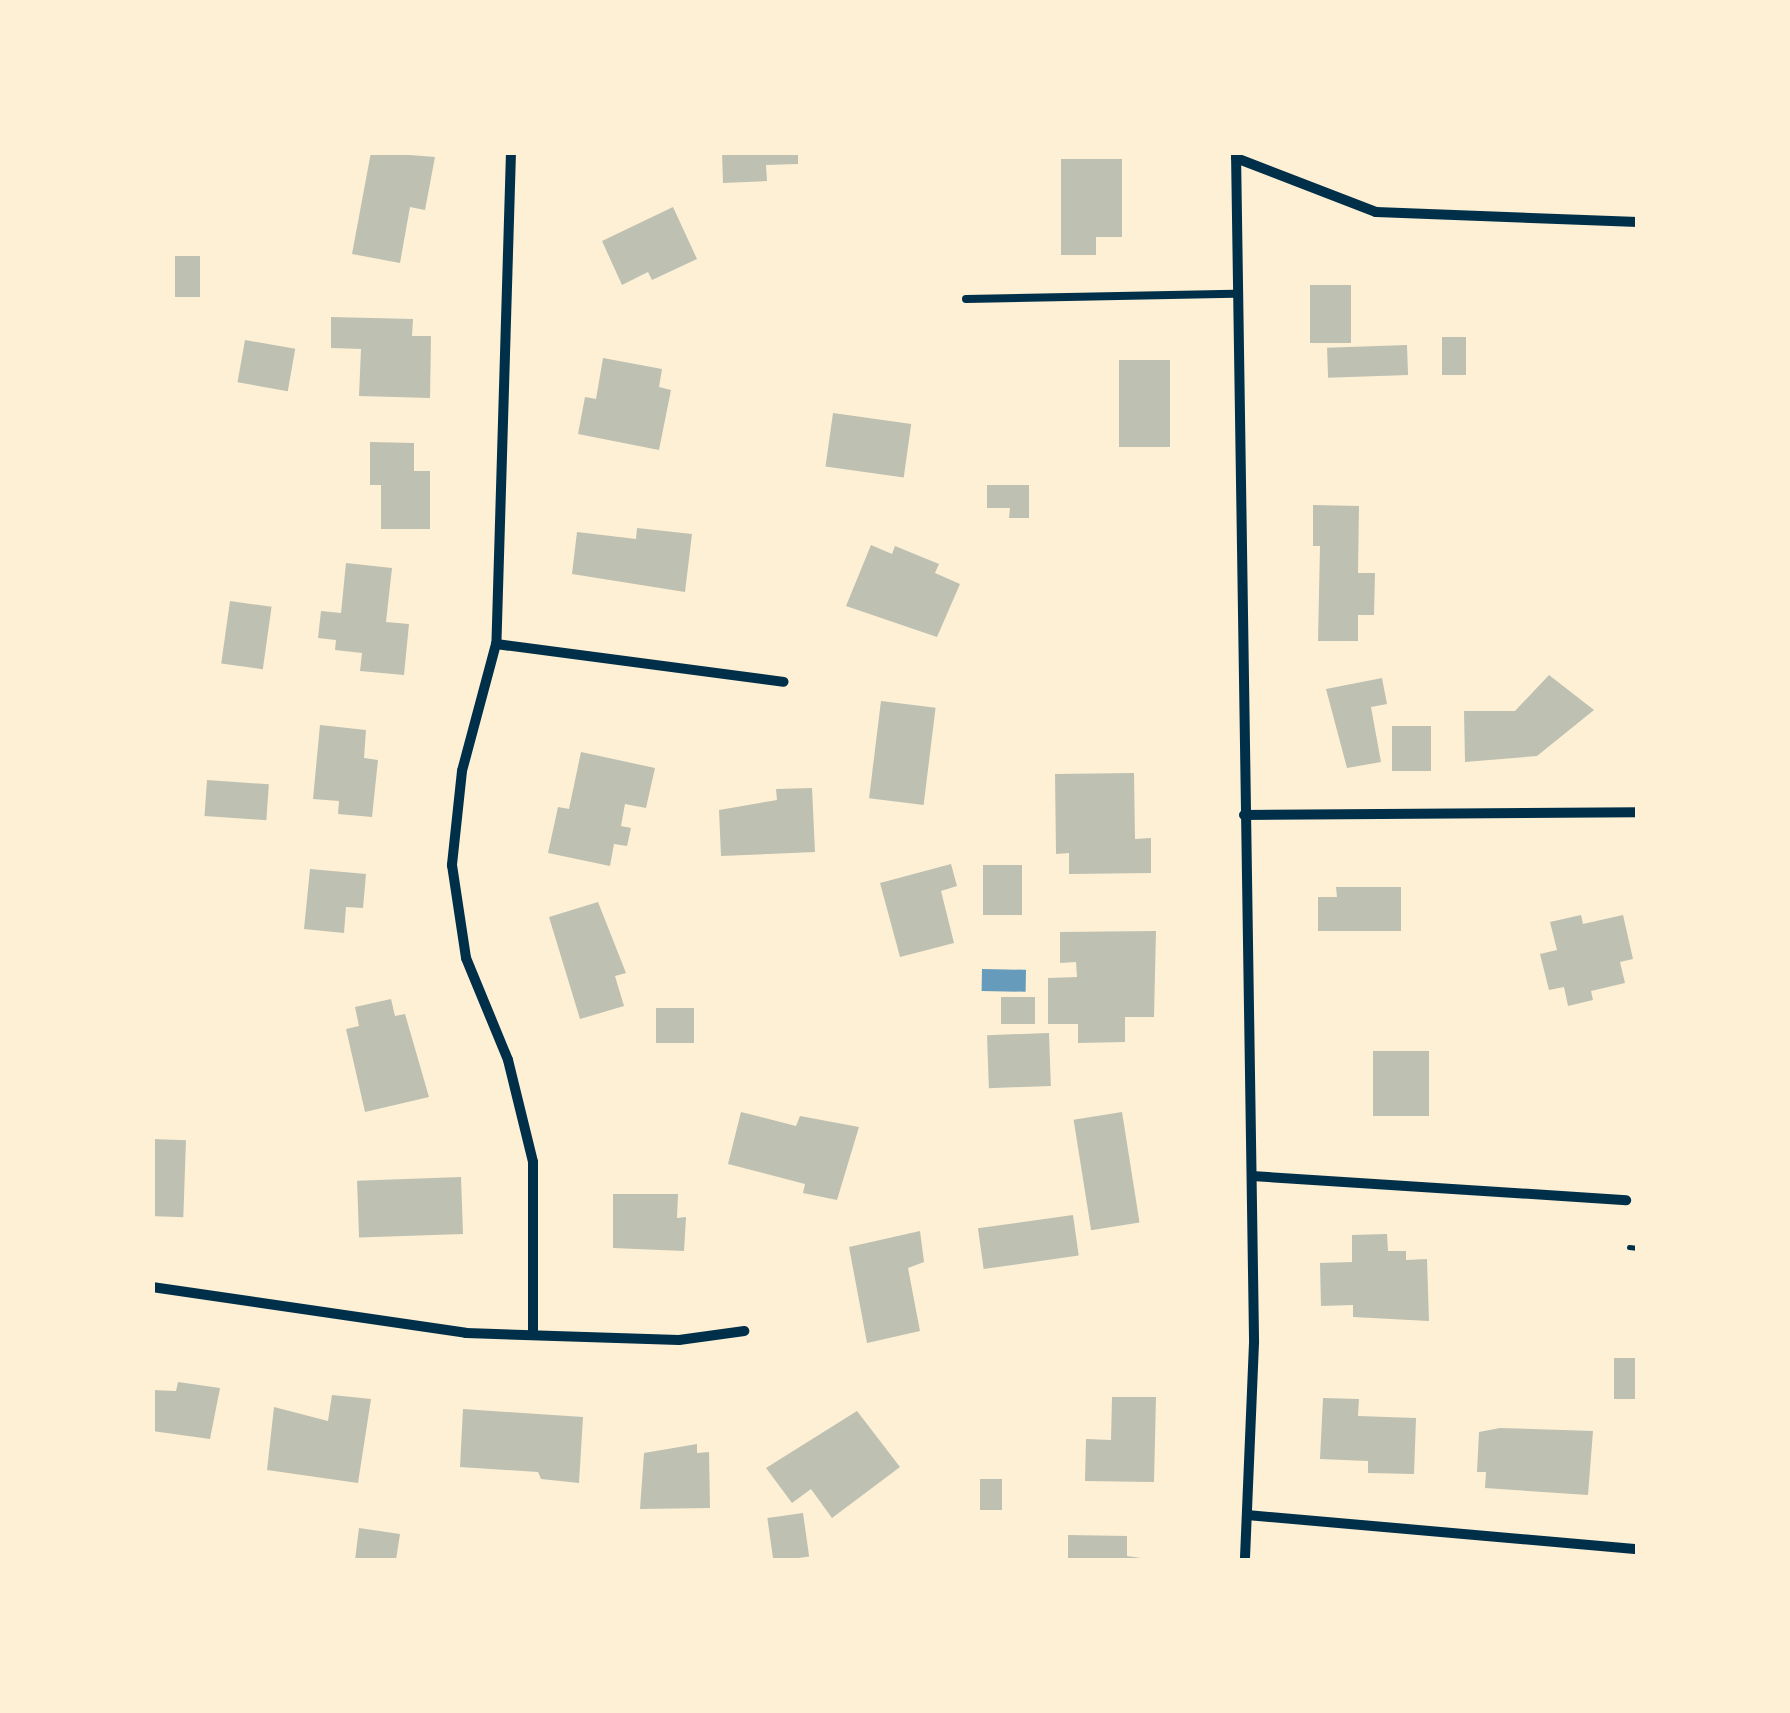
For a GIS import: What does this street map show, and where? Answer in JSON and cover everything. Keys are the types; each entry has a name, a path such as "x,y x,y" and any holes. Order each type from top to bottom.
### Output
{"street":[{"path":"511,152 496,644 462,771 452,865 466,958 508,1060 534,1162 533,1335"},
{"path":"1244,1560 1252,1176 1234,294 1236,155 1376,212 1638,222"},
{"path":"496,644 784,682"},
{"path":"1244,815 1638,812"},
{"path":"1252,1176 1626,1200"},
{"path":"152,1287 220,1292 387,1325 679,1340 744,1330"},
{"path":"1247,1515 1638,1549"}],"lane":[{"path":"966,299 1234,294"}],"path":[{"path":"1628,1247 1638,1248"}],"water":[{"path":"982,969 1026,970 1026,992 982,991"}],"building":[{"path":"371,152 435,157 425,210 410,207 400,263 352,254"},
{"path":"722,152 798,152 798,164 766,165 767,181 723,183"},
{"path":"1061,159 1122,159 1122,237 1096,237 1096,255 1061,255"},
{"path":"673,207 697,259 652,280 648,272 622,285 602,241"},
{"path":"175,256 200,256 200,297 175,297"},
{"path":"1310,285 1351,285 1351,343 1310,343"},
{"path":"331,317 413,319 412,336 431,336 430,398 359,396 361,349 331,348"},
{"path":"1442,337 1466,337 1466,375 1442,375"},
{"path":"245,340 295,349 288,391 238,382"},
{"path":"1407,345 1408,375 1328,378 1327,348"},
{"path":"603,358 662,369 659,387 671,390 659,450 578,434 585,397 596,399"},
{"path":"1119,360 1170,360 1170,447 1119,447"},
{"path":"833,413 911,424 904,477 825,466"},
{"path":"370,442 414,443 414,471 430,471 430,529 381,529 381,485 370,485"},
{"path":"987,485 1029,485 1029,518 1009,518 1010,508 987,508"},
{"path":"1313,505 1359,506 1358,573 1375,573 1374,615 1358,615 1358,641 1318,641 1320,546 1313,546"},
{"path":"637,528 692,534 685,592 572,574 577,532 636,539"},
{"path":"871,545 892,554 895,546 939,564 935,573 960,584 937,637 846,606"},
{"path":"346,563 392,568 386,622 409,624 404,675 360,671 362,653 335,650 336,640 318,638 321,611 341,613"},
{"path":"230,601 272,607 263,669 221,663"},
{"path":"1549,675 1594,710 1537,756 1465,762 1464,711 1515,711"},
{"path":"1382,678 1387,704 1371,707 1381,762 1347,768 1326,689"},
{"path":"881,701 936,708 924,805 869,798"},
{"path":"320,725 366,730 364,758 378,760 372,817 338,814 339,801 313,799"},
{"path":"1392,726 1431,726 1431,771 1392,771"},
{"path":"581,752 655,768 646,808 625,804 621,826 631,828 627,846 614,844 610,866 548,853 558,807 569,809"},
{"path":"1134,773 1135,839 1151,838 1151,873 1069,874 1069,853 1056,854 1055,774"},
{"path":"207,780 269,784 266,820 204,816"},
{"path":"812,788 815,852 721,856 719,810 777,800 776,789"},
{"path":"951,864 957,886 941,891 954,943 900,957 880,883"},
{"path":"983,865 1022,865 1022,915 983,915"},
{"path":"310,869 366,874 363,908 346,907 344,933 304,929"},
{"path":"1336,887 1401,887 1401,931 1318,931 1318,897 1337,897"},
{"path":"598,902 626,973 615,976 624,1006 580,1019 549,917"},
{"path":"1581,915 1583,924 1623,915 1633,959 1620,962 1625,983 1591,991 1593,1000 1568,1006 1564,987 1549,990 1540,954 1557,950 1550,922"},
{"path":"1156,931 1154,1017 1125,1017 1125,1042 1078,1043 1078,1024 1048,1024 1048,978 1077,977 1076,962 1060,963 1060,932"},
{"path":"1001,997 1035,997 1035,1024 1001,1024"},
{"path":"391,999 395,1016 405,1014 429,1097 365,1112 346,1029 359,1026 355,1007"},
{"path":"656,1008 694,1008 694,1043 656,1043"},
{"path":"1049,1033 1051,1086 989,1088 987,1035"},
{"path":"1373,1051 1429,1051 1429,1116 1373,1116"},
{"path":"741,1112 796,1126 800,1116 859,1127 837,1200 803,1193 805,1184 728,1164"},
{"path":"1122,1112 1140,1223 1091,1230 1074,1120"},
{"path":"152,1139 186,1140 183,1217 152,1216"},
{"path":"461,1177 463,1234 359,1238 357,1181"},
{"path":"613,1194 678,1194 677,1218 686,1217 684,1251 613,1248"},
{"path":"1073,1215 1079,1256 984,1269 978,1228"},
{"path":"920,1231 924,1262 908,1268 920,1331 867,1343 849,1247"},
{"path":"1387,1234 1388,1251 1406,1251 1406,1260 1427,1259 1429,1321 1353,1317 1353,1305 1321,1306 1320,1263 1352,1262 1352,1235"},
{"path":"1614,1358 1638,1358 1638,1399 1614,1399"},
{"path":"178,1382 220,1388 210,1439 152,1431 152,1390 176,1391"},
{"path":"332,1395 371,1399 358,1483 267,1470 274,1407 328,1421"},
{"path":"1112,1397 1156,1397 1154,1482 1085,1481 1086,1439 1111,1440"},
{"path":"1323,1398 1359,1399 1358,1416 1416,1418 1414,1474 1368,1473 1368,1461 1320,1459"},
{"path":"463,1409 583,1417 579,1483 541,1479 538,1472 460,1467"},
{"path":"857,1411 900,1467 832,1518 811,1489 792,1503 766,1468"},
{"path":"1500,1428 1593,1431 1588,1495 1485,1488 1486,1472 1477,1472 1479,1432"},
{"path":"697,1444 697,1453 709,1452 710,1508 640,1509 644,1453"},
{"path":"980,1479 1002,1479 1002,1510 980,1510"},
{"path":"803,1513 809,1557 773,1560 767,1518"},
{"path":"359,1528 400,1534 396,1560 355,1560"},
{"path":"1068,1535 1127,1536 1127,1556 1155,1560 1068,1559"}]}
